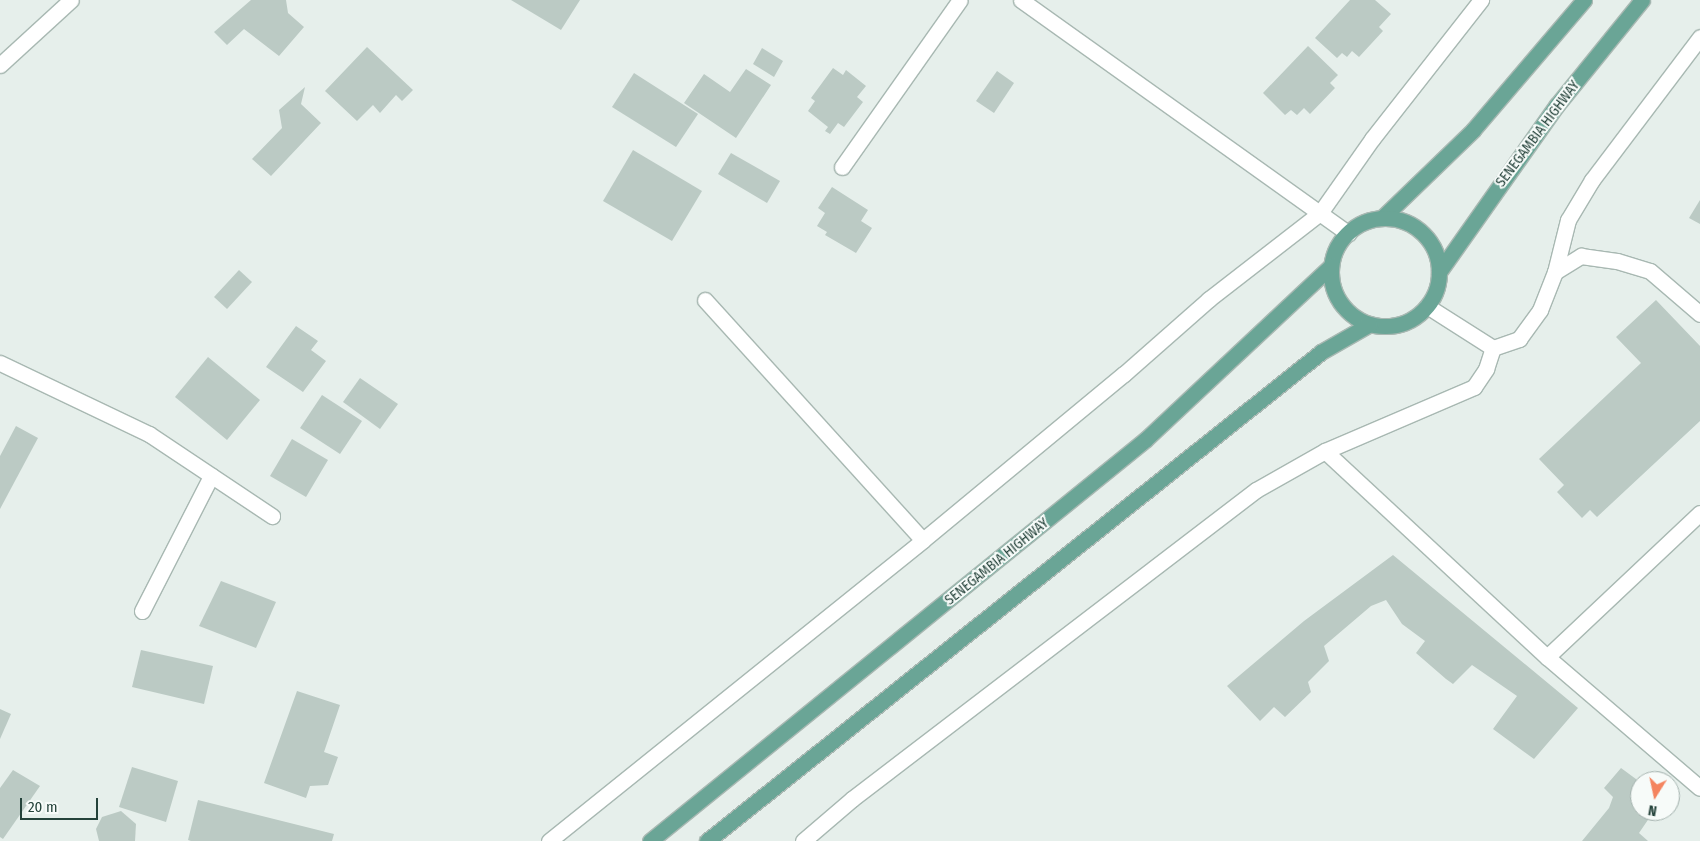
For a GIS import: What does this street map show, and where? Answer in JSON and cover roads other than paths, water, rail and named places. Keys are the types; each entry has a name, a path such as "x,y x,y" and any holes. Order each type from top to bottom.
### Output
{"main road":[{"path":"1382,218 1480,123 1584,0"},
{"name":"SENEGAMBIA HIGHWAY","path":"1439,272 1557,105 1642,0"},
{"path":"1382,218 1407,223 1422,233 1434,248 1439,272 1438,284 1427,306 1407,321 1395,325 1370,324 1348,312 1334,291 1331,266 1334,254 1348,233 1358,225 1382,218"},
{"name":"SENEGAMBIA HIGHWAY","path":"650,841 1146,439 1331,266"},
{"path":"707,841 1321,352 1370,324"}],"street":[{"path":"0,65 71,0"},
{"path":"842,168 960,0"},
{"path":"1021,0 1348,233"},
{"path":"549,841 923,540 1124,374 1209,300 1320,212 1372,139 1481,0"},
{"path":"1493,348 1519,339 1540,310 1555,272 1568,220 1592,180 1700,36"},
{"path":"1555,272 1581,256 1617,262 1650,271 1700,314"},
{"path":"705,300 923,540"},
{"path":"1427,306 1493,348"},
{"path":"803,841 852,799 1256,490 1326,451 1474,387 1486,369 1493,348"},
{"path":"0,363 148,434 272,516"},
{"path":"1326,451 1547,657 1700,788"},
{"path":"142,612 211,476"},
{"path":"1547,657 1700,513"}]}
